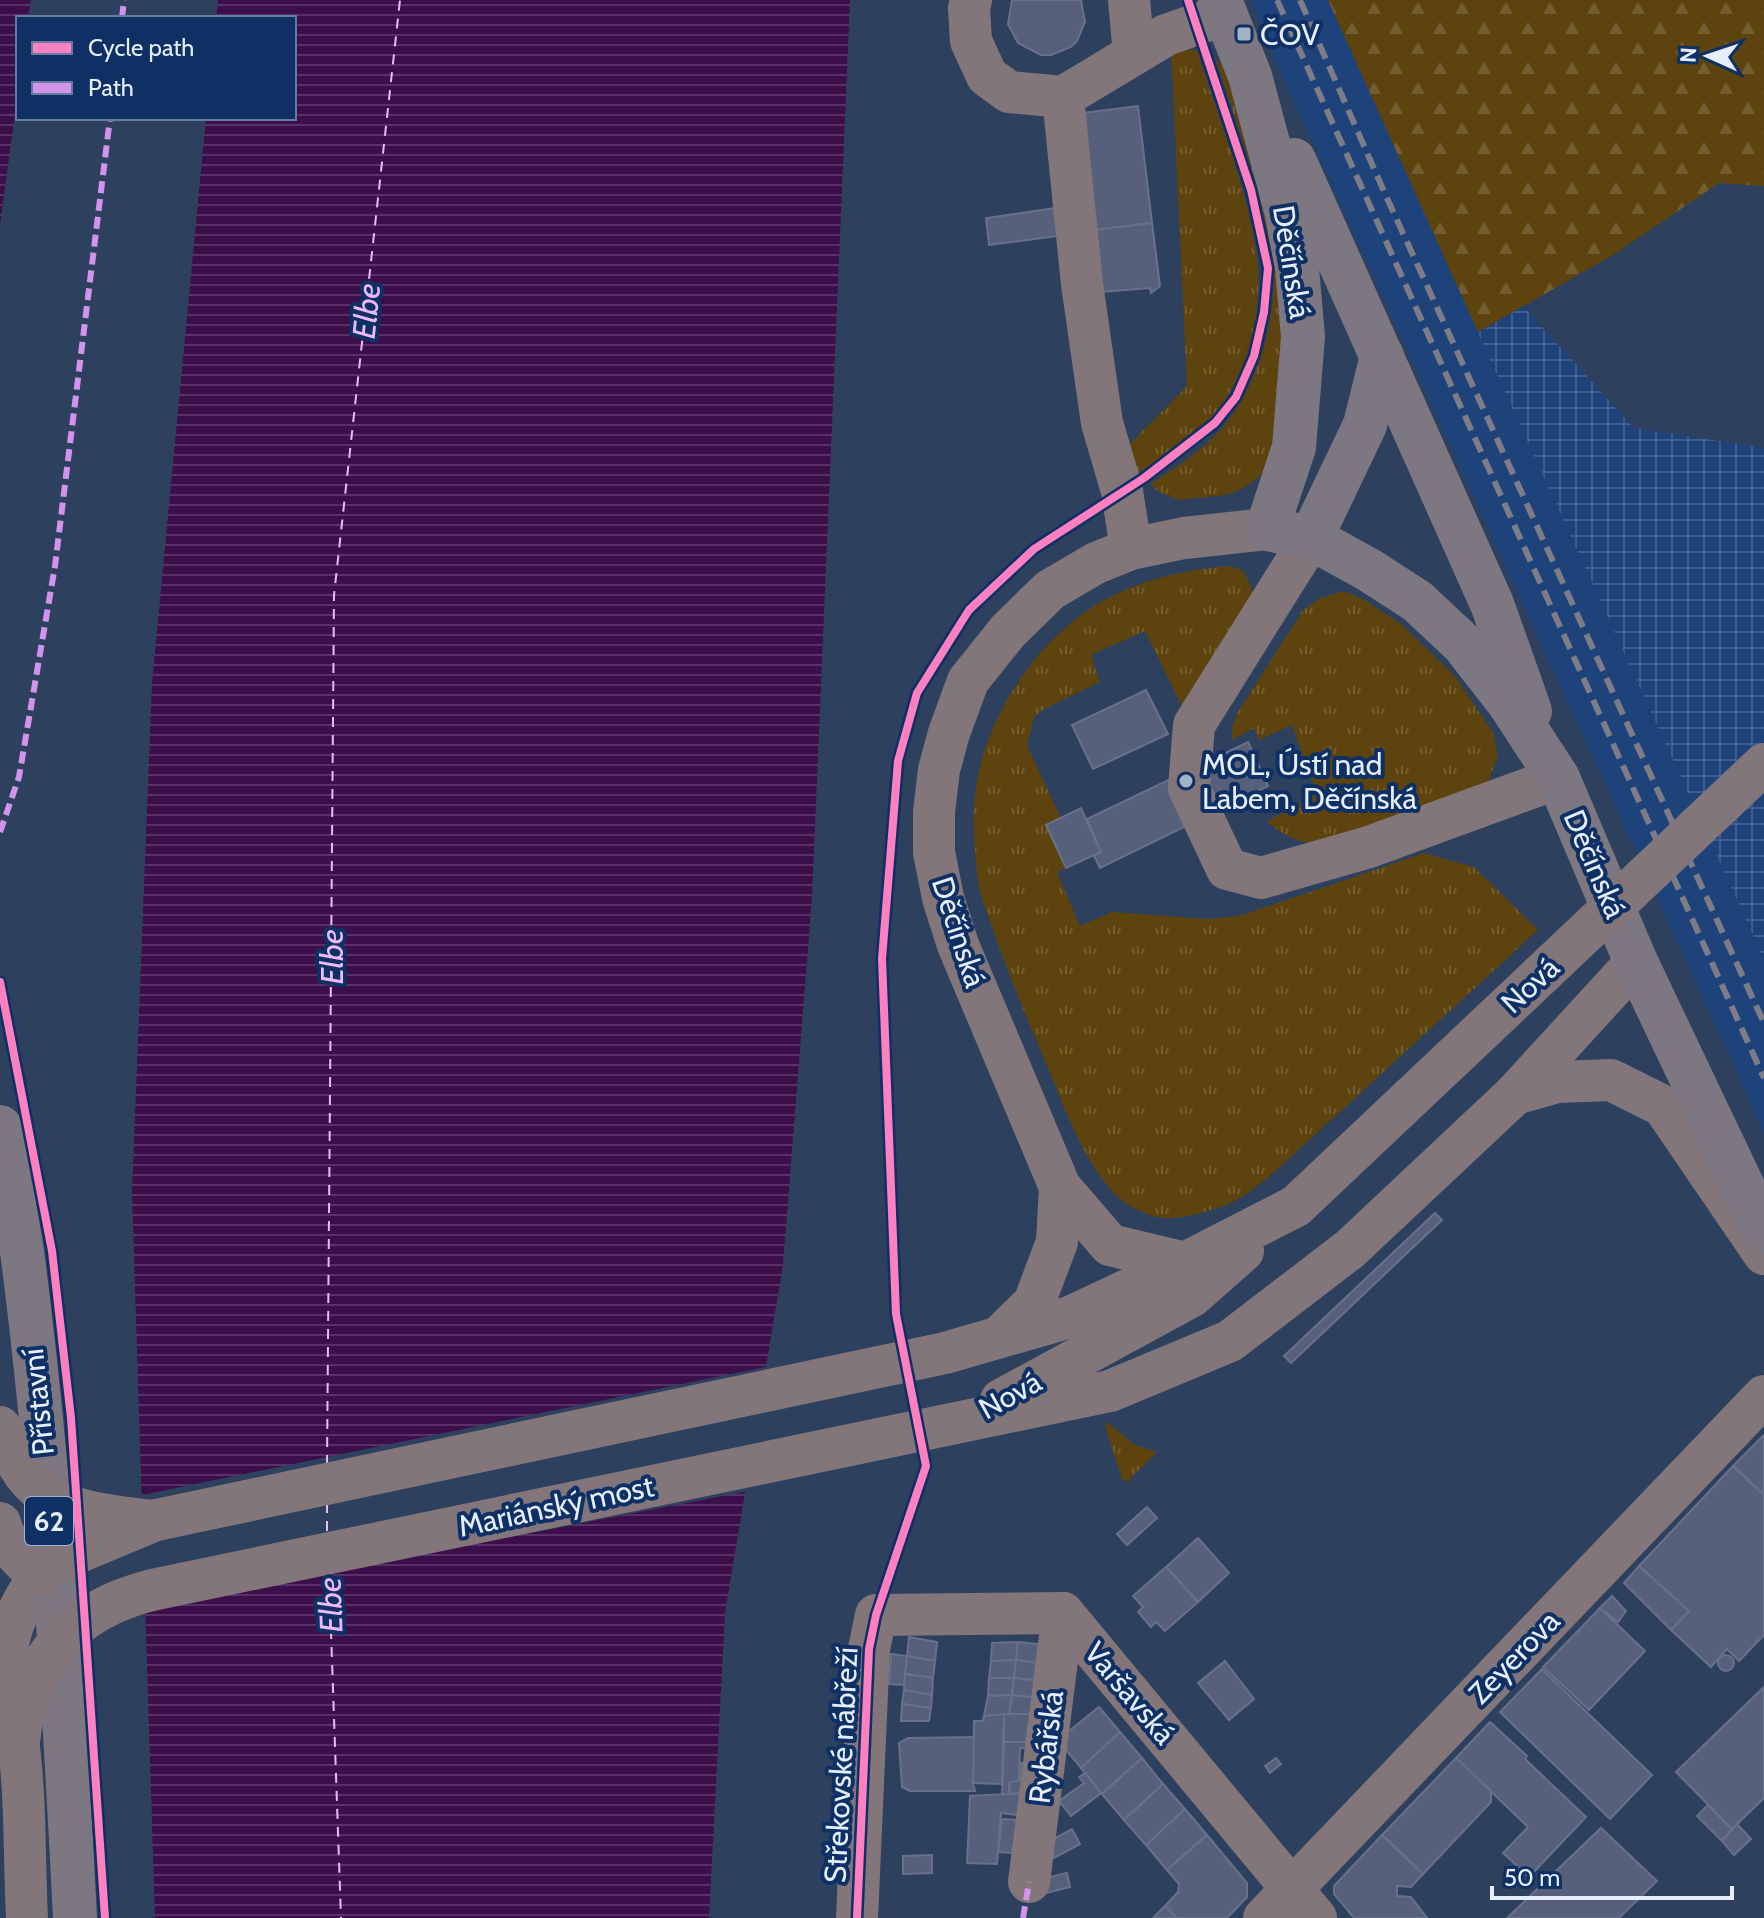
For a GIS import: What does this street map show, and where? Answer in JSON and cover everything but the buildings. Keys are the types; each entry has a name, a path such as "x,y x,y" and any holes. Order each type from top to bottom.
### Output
{"main road":[{"name":"Děčínská","path":"1223,7 1250,76 1286,210 1297,268 1303,337 1294,447 1267,529 1311,538 1417,601 1463,644 1509,703 1552,768 1636,962 1764,1231"},
{"path":"1250,76 1288,148 1492,604 1552,768"},
{"path":"1311,538 1365,425 1382,356"},
{"name":"Přístavní","path":"0,1127 23,1256 43,1441 75,1918"}],"street":[{"path":"971,0 971,41 987,76 1009,92 1063,97 1166,35 1223,7"},
{"path":"1129,0 1134,54"},
{"path":"1063,97 1082,284 1102,423 1122,491 1131,549"},
{"name":"Děčínská","path":"1185,1263 1110,1245 1060,1187 958,945 943,898 934,852 934,812 939,770 968,681 1008,631 1050,590 1096,563 1131,549 1184,538 1267,529"},
{"path":"1311,538 1194,725 1189,788 1227,869 1261,878 1369,847 1552,768"},
{"name":"Nová","path":"961,1422 1192,1296 1296,1206 1764,764"},
{"path":"961,1422 1110,1391 1230,1341 1350,1249 1515,1094 1636,962"},
{"path":"1515,1094 1557,1082 1611,1080 1663,1106 1764,1254"},
{"name":"Děčínská","path":"999,1337 1034,1303 1057,1242 1060,1187"},
{"name":"Nová","path":"152,1521 945,1353 1070,1317 1296,1206"},
{"name":"Zeyerova","path":"1290,1908 1764,1396"},
{"name":"Mariánský most","path":"19,1742 26,1696 41,1666 61,1638 103,1606 127,1596 961,1422"},
{"path":"0,1427 17,1463 44,1494 60,1503 104,1515 152,1521"},
{"path":"27,1918 19,1742 7,1673 7,1654 16,1616 40,1576 58,1561 152,1521"},
{"path":"0,1523 12,1549 40,1576"},
{"name":"Mariánský most","path":"40,1576 94,1588 152,1590"},
{"name":"Varšavská","path":"876,1615 1063,1613 1290,1908"},
{"name":"Rybářská","path":"1029,1882 1063,1613"},
{"name":"Střekovské nábřeží","path":"857,1918 869,1649 876,1615"}],"shaded area":[{"path":"1251,0 1328,0 1764,959 1764,1132 1345,215"},
{"path":"1523,306 1634,428 1764,448 1764,959 1478,333"}],"green space":[{"path":"1328,0 1764,0 1764,186 1719,183 1613,255 1478,332"},
{"path":"1171,49 1197,50 1245,200 1256,250 1258,295 1251,342 1234,386 1222,405 1191,436 1138,473 1125,449 1187,386"},
{"path":"1215,58 1223,66 1267,194 1288,289 1285,394 1269,462 1259,477 1227,495 1179,500 1159,492 1150,484 1206,444 1235,411 1255,374 1262,353 1274,290 1273,264 1261,205"},
{"path":"1231,566 1243,571 1252,588 1253,598 1185,712 1145,631 1091,655 1100,682 1034,717 1027,746 1062,820 1046,825 1066,868 1057,872 1080,926 1112,912 1207,919 1240,916 1424,853 1474,867 1538,930 1252,1190 1235,1201 1211,1210 1161,1218 1121,1200 1094,1167 1072,1125 1013,984 982,898 975,857 974,808 978,776 1000,714 1017,684 1061,632 1087,611 1142,583 1201,569"},
{"path":"1344,591 1363,599 1401,624 1454,675 1494,734 1498,756 1489,780 1468,800 1316,844 1289,837 1267,821 1317,794 1292,725 1259,740 1254,728 1232,740 1232,727 1238,712 1303,610 1321,598"},
{"path":"1107,1422 1135,1445 1157,1452 1127,1482 1122,1479 1105,1426"}],"water":[{"path":"0,0 31,0 28,16 16,16 16,107 0,224"},
{"name":"Elbe","path":"218,0 850,0 812,897 783,1265 725,1613 709,1918 155,1918 132,1192 152,683 206,120 296,120 296,16 216,16"}],"pier":[{"path":"770,1366 749,1491 182,1600 141,1613 139,1565 143,1564 143,1547 139,1548 137,1496"}],"ferry route":[{"path":"327,1465 334,595 400,0"},
{"path":"327,1503 327,1533"},
{"path":"329,1575 341,1918"}],"railway":[{"path":"1277,0 1764,1078"},
{"path":"1300,0 1386,196 1764,1023"}],"marked path":[{"path":"122,16 124,0"},
{"path":"0,832 19,777 55,566 110,120"},
{"path":"1023,1918 1029,1882"}],"cycle path":[{"path":"857,1918 869,1649 876,1615 926,1466 896,1314 882,959 898,761 917,693 969,610 1034,549 1144,478 1215,423 1236,397 1254,356 1264,312 1268,268 1251,190 1188,0"},
{"path":"0,982 52,1251 71,1418 105,1918"}],"place":[{"name":"ČOV","path":"1244,34"},
{"name":"MOL, Ústí nad Labem, Děčínská","path":"1186,781"}]}
